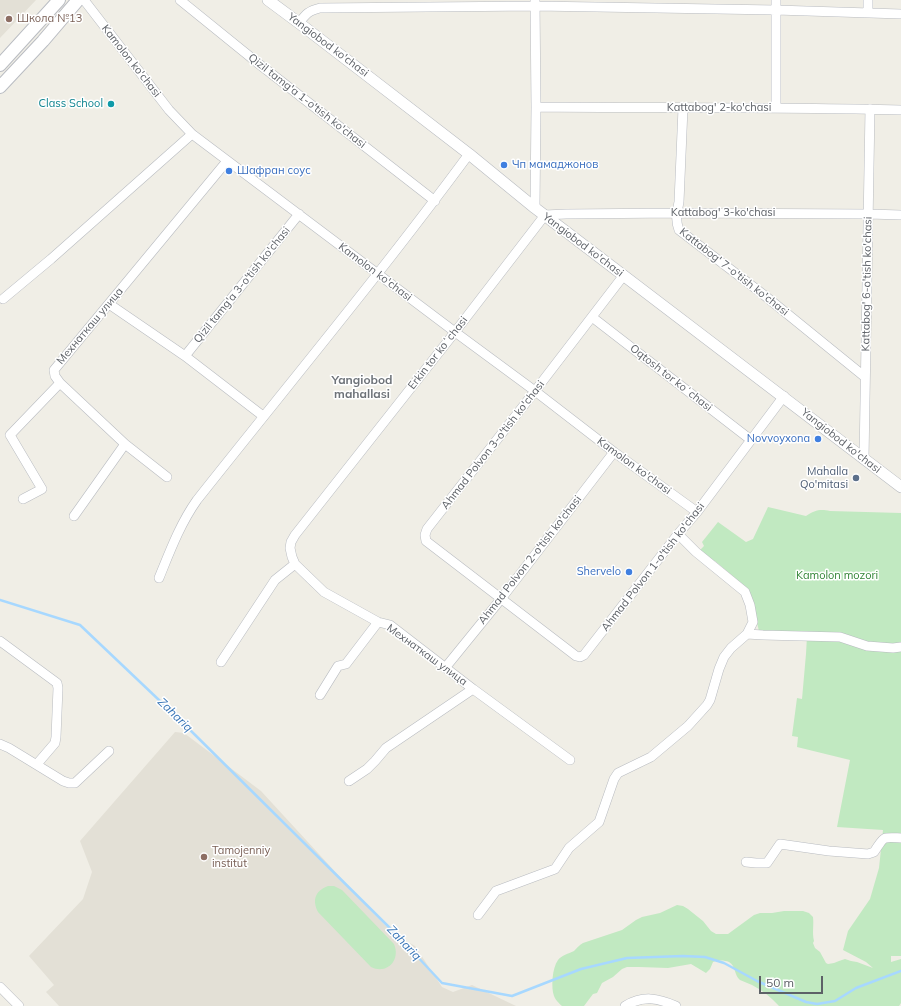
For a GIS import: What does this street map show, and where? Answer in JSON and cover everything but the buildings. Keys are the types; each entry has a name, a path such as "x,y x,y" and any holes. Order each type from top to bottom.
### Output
{"main road":[{"path":"0,65 59,0"},
{"path":"0,87 43,41 78,0"}],"street":[{"name":"Kamolon ko'chasi","path":"84,0 169,110 192,134 614,452 697,512"},
{"name":"Qizil tamg'a 1-o'tish ko'chasi","path":"180,0 435,201"},
{"name":"Yangiobod ko'chasi","path":"268,0 469,154 545,215 901,486"},
{"path":"776,0 776,108"},
{"path":"868,0 868,13"},
{"path":"299,23 307,13 320,8 536,3 901,14"},
{"path":"536,3 536,208"},
{"name":"Kattabog' 2-ko'chasi","path":"536,107 901,110"},
{"name":"Kattabog' 7-o'tish ko'chasi","path":"683,108 679,202 676,213 676,224 679,230 764,295 865,377"},
{"name":"Kattabog' 6-o'tish ko'chasi","path":"864,459 870,109"},
{"path":"3,299 51,259 192,134"},
{"path":"159,578 181,527 197,500 435,201 469,154"},
{"name":"Мехнаткаш улица","path":"167,477 124,444 60,383 55,376 54,370 227,160"},
{"name":"Kattabog' 3-ko'chasi","path":"545,215 676,213 901,215"},
{"name":"Qizil tamg'a 3-o'tish ko'chasi","path":"185,356 299,214"},
{"name":"Erkin tor koʻchasi","path":"290,548 291,542 295,535 545,215"},
{"name":"Ahmad Polvon 3-o'tish ko'chasi","path":"501,599 426,541 425,535 427,529 624,275"},
{"path":"109,304 185,356 264,416"},
{"name":"Oqtosh tor koʻchasi","path":"592,317 751,440"},
{"path":"23,499 42,489 10,435 60,383"},
{"name":"Ahmad Polvon 1-o'tish ko'chasi","path":"501,599 576,656 580,657 584,655 678,534 697,512 784,396"},
{"path":"74,516 124,444"},
{"name":"Ahmad Polvon 2-o'tish ko'chasi","path":"445,668 501,599 614,452"},
{"path":"478,916 496,892 555,869 569,848 599,822 614,779 618,773 651,757 688,726 707,705 724,657 731,648 747,634 753,622 750,605 745,592 696,552 678,534"},
{"name":"Мехнаткаш улица","path":"290,548 295,564 324,592 378,622 390,625 445,668 570,760"},
{"path":"221,662 275,580 295,564"},
{"path":"320,695 338,666 346,664 378,622"},
{"path":"747,634 840,637 867,646 893,648 901,647"},
{"path":"0,641 57,683 55,743 37,764"},
{"path":"349,781 367,769 386,748 473,689"},
{"path":"0,744 37,764 63,781 69,783 75,783 109,751"},
{"path":"746,862 766,863 780,844 828,851 868,854 874,852 882,839 885,837 901,838"},
{"path":"0,987 19,1006"},
{"path":"624,1006 633,1001 648,998 662,1000 676,1006"}],"shaded area":[{"name":"Школа №13","path":"0,0 36,0 0,38"},
{"name":"Tamojenniy institut","path":"175,732 184,733 261,791 375,915 394,934 415,946 442,987 453,992 472,985 516,1006 59,1006 46,992 54,985 29,956 83,899 92,872 80,841"}],"green space":[{"name":"Kamolon mozori","path":"768,507 806,516 820,510 901,513 901,956 891,956 891,962 901,959 901,1003 899,1006 779,1006 759,989 740,980 731,964 727,961 721,960 713,962 710,969 706,973 691,964 668,968 627,967 602,983 597,993 593,994 584,1006 562,1006 555,998 553,992 554,968 560,958 574,951 583,943 622,930 642,917 660,913 677,905 688,909 716,934 728,934 754,915 760,913 803,911 809,913 813,917 813,943 826,963 834,963 845,959 873,968 866,962 843,950 848,931 870,899 879,868 883,830 837,827 850,760 797,747 798,737 792,736 797,698 802,699 807,636 759,631 749,590 715,561 711,565 697,553 704,546 702,542 718,522 746,542 753,539"},
{"path":"328,886 334,886 342,890 394,944 396,955 391,964 382,969 371,967 318,912 315,904 316,896 320,890"}],"waterway":[{"name":"Zahariq","path":"0,600 80,625 179,719 400,938 442,983 512,996 581,969 627,958 683,956 705,957 724,963 757,981 806,1002 817,1004 835,1001 856,988 901,971"}],"place":[{"name":"Школа №13","path":"9,19"},
{"name":"Class School","path":"111,104"},
{"name":"Чп мамаджонов","path":"504,165"},
{"name":"Шафран соус","path":"229,171"},
{"name":"Novvoyxona","path":"818,439"},
{"name":"Mahalla Qo'mitasi","path":"856,478"},
{"name":"Shervelo","path":"629,572"},
{"name":"Tamojenniy institut","path":"204,857"}],"district":[{"name":"Yangiobod mahallasi","path":"362,387"}]}
